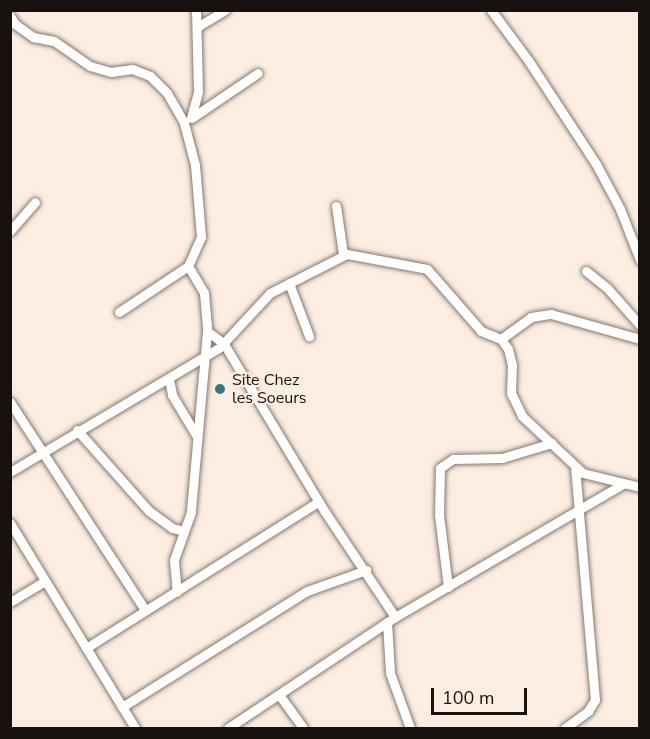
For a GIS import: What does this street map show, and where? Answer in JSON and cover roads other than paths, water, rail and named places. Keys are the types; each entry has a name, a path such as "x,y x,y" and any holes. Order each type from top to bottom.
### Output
{"street":[{"path":"187,120 198,91 196,10"},
{"path":"197,27 225,10"},
{"path":"491,10 596,164 620,209 639,260"},
{"path":"10,16 15,24 33,37 54,41 90,66 111,72 132,69 150,76 167,93 187,120 195,165 201,237 188,266 119,312"},
{"path":"187,120 258,73"},
{"path":"10,231 35,202"},
{"path":"336,206 343,254"},
{"path":"10,472 224,344 263,298 343,254 424,266 481,331 501,339 511,356 511,393 516,408 575,467 594,478 639,487"},
{"path":"177,592 174,560 190,512 207,331 204,293 188,266"},
{"path":"586,272 608,289 639,325"},
{"path":"289,283 309,336"},
{"path":"501,339 531,317 551,314 639,339"},
{"path":"207,331 224,344 319,501 395,617"},
{"path":"168,379 172,395 196,436"},
{"path":"10,402 145,610"},
{"path":"78,430 149,511 167,525 184,531"},
{"path":"448,587 439,516 440,468 453,459 502,458 552,443"},
{"path":"565,729 588,711 596,700 575,467"},
{"path":"228,729 395,617 623,484"},
{"path":"86,648 319,501"},
{"path":"11,524 135,729"},
{"path":"122,707 307,591 366,570"},
{"path":"10,602 45,581"},
{"path":"387,622 390,673 410,729"},
{"path":"280,696 303,729"}],"place":[{"name":"Site Chez les Soeurs","path":"220,389"}]}
